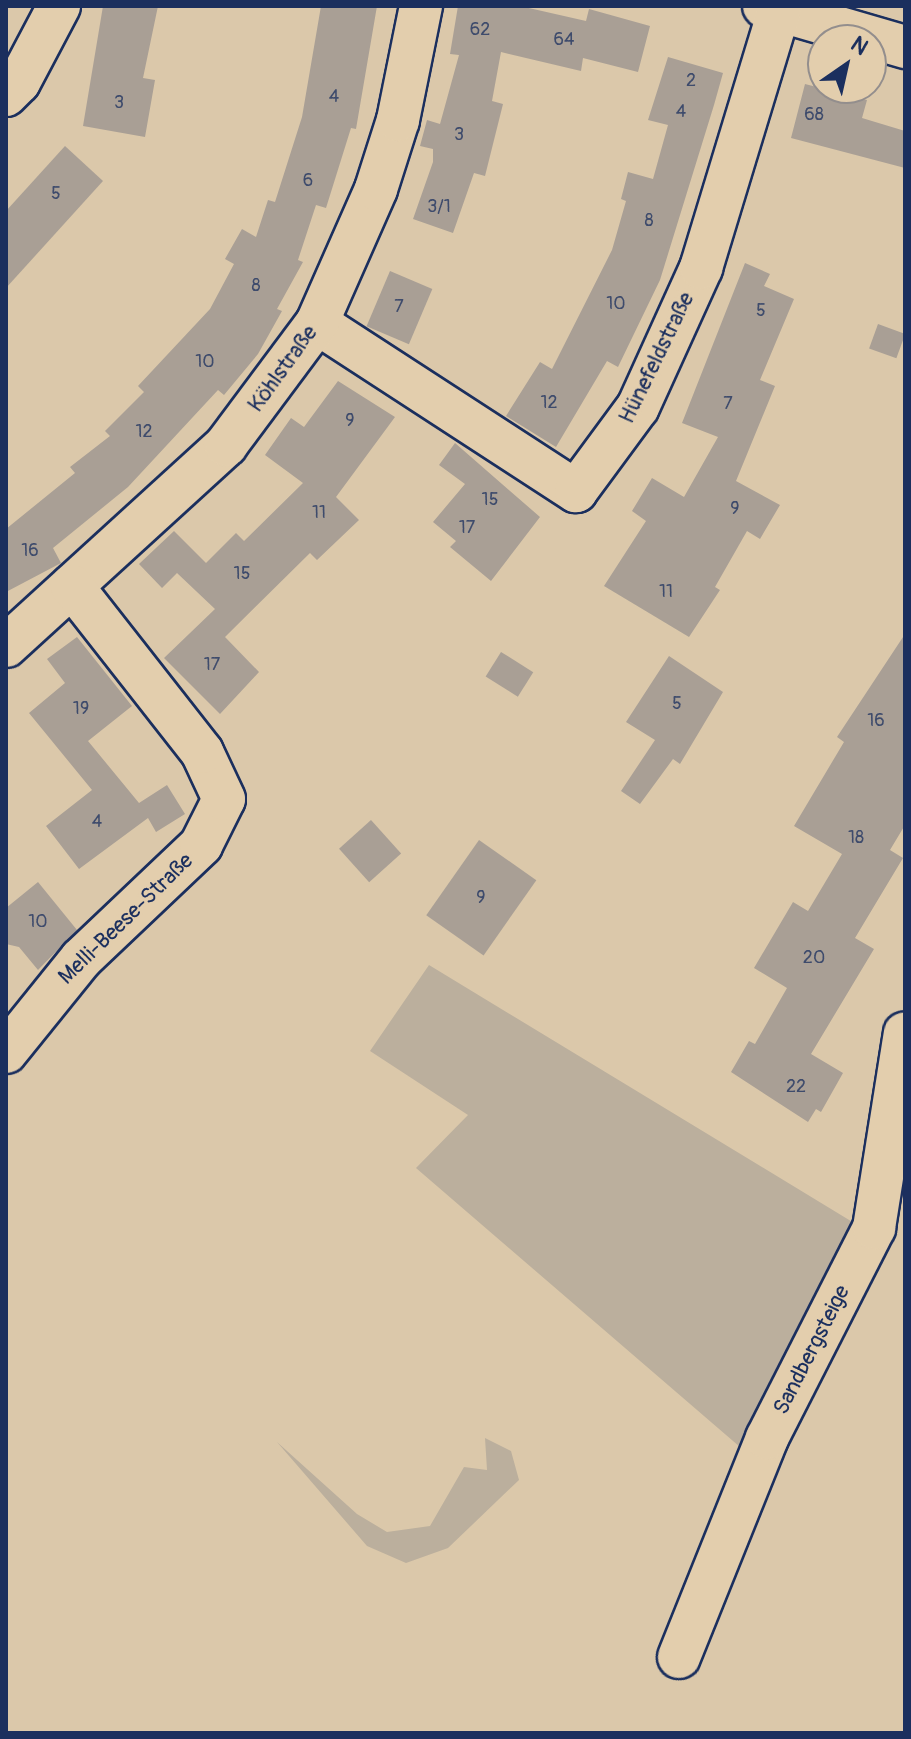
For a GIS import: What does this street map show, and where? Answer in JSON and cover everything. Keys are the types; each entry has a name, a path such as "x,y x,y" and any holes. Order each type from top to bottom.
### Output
{"street":[{"path":"6,95 19,82 59,6"},
{"name":"Köhlstraße","path":"6,646 226,445 317,323 376,189 398,120 421,6"},
{"path":"771,8 905,47"},
{"name":"Hünefeldstraße","path":"317,323 576,491 638,407 701,268 771,8"},
{"name":"Melli-Beese-Straße","path":"6,1052 81,959 201,845 224,799 202,752 72,586"},
{"name":"Sandbergsteige","path":"679,1657 767,1438 890,1234 905,1033"}],"shaded area":[{"path":"429,965 859,1226 740,1447 416,1168 468,1115 370,1051"},
{"path":"485,1438 511,1451 519,1480 448,1548 406,1563 367,1546 277,1442 357,1514 387,1532 430,1526 464,1467 487,1470"}],"building":[{"path":"103,6 158,6 143,78 155,80 145,137 83,126"},
{"path":"321,6 377,6 356,129 351,128 326,208 316,205 298,260 303,262 277,309 282,311 258,354 224,395 218,390 128,487 53,548 61,563 6,592 6,529 75,473 70,467 110,436 105,431 144,392 138,386 210,309 234,264 225,259 242,229 256,237 268,200 275,202 302,117"},
{"path":"458,6 520,6 586,21 589,9 650,26 638,72 583,58 581,71 501,52 492,101 503,104 485,176 474,173 453,233 413,219 433,162 433,149 420,146 427,120 440,124 459,55 450,54"},
{"path":"668,57 723,73 714,105 660,280 618,367 607,361 556,447 506,416 540,362 552,369 612,250 626,201 621,199 628,172 653,179 668,125 648,120"},
{"path":"807,85 807,104 866,104 862,118 905,131 905,168 791,138"},
{"path":"65,146 103,181 6,288 6,211"},
{"path":"745,263 770,274 764,286 794,299 760,380 775,386 736,481 780,505 760,539 747,531 715,587 720,590 689,637 604,586 646,521 632,511 652,478 684,497 718,437 682,423"},
{"path":"390,271 432,289 409,344 367,326"},
{"path":"878,324 905,334 896,358 869,348"},
{"path":"338,381 395,417 336,497 359,520 317,560 310,553 225,637 259,672 220,714 164,658 215,609 177,573 162,588 139,564 174,531 206,563 236,533 244,541 303,483 265,455 291,418 304,427"},
{"path":"455,443 540,517 491,581 450,547 456,541 433,522 465,484 439,465"},
{"path":"905,634 905,825 890,850 903,858 855,938 874,949 811,1054 843,1073 821,1112 816,1109 808,1122 731,1072 749,1041 755,1044 787,988 754,968 793,902 808,911 842,854 794,826 844,742 837,737"},
{"path":"77,637 132,706 88,741 139,803 167,785 185,814 156,832 148,818 79,869 46,826 92,790 29,713 65,683 47,659"},
{"path":"501,652 533,672 518,697 486,677"},
{"path":"669,656 723,692 680,764 673,759 640,804 621,791 655,740 626,722"},
{"path":"371,820 401,853 369,882 339,849"},
{"path":"479,840 536,880 484,956 426,915"},
{"path":"38,882 77,930 38,970 19,947 6,944 6,908"}]}
